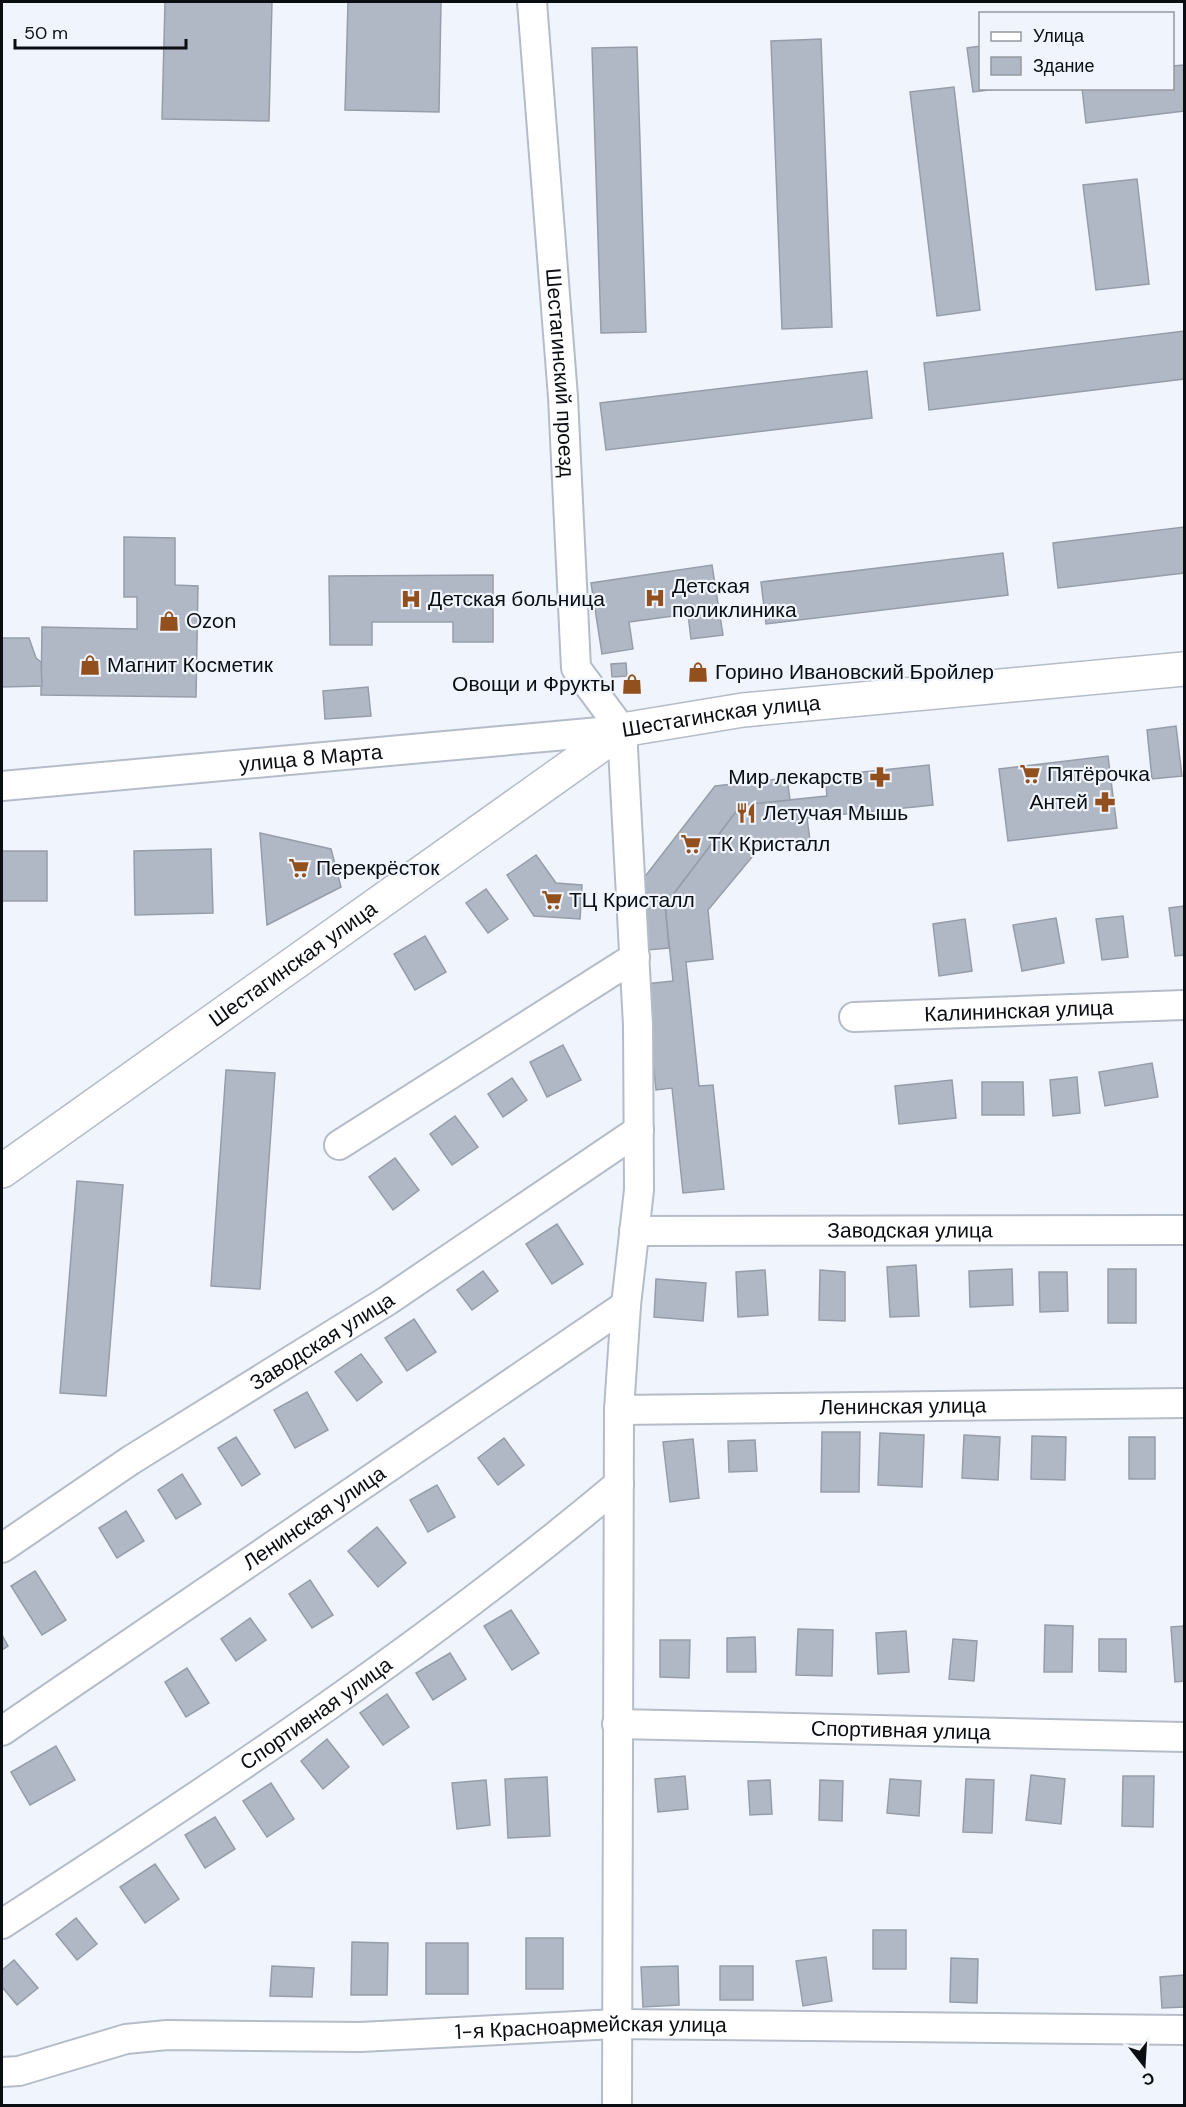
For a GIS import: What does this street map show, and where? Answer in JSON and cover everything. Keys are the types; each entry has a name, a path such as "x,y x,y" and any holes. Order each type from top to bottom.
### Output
{"main road":[{"name":"Шестагинская улица","path":"2,1171 622,730 743,710 1185,669"}],"street":[{"name":"Шестагинский проезд","path":"532,2 563,397 576,668 622,730"},
{"name":"улица 8 Марта","path":"2,786 622,730"},
{"path":"617,2106 619,1410 626,1305 639,1190 635,957 622,730"},
{"path":"339,1145 635,957"},
{"name":"Калининская улица","path":"854,1017 1185,1005"},
{"name":"Заводская улица","path":"2,1548 131,1460 387,1301 639,1130"},
{"name":"Заводская улица","path":"634,1231 1185,1230"},
{"name":"Ленинская улица","path":"2,1731 626,1305"},
{"name":"Ленинская улица","path":"619,1410 1185,1403"},
{"name":"Спортивная улица","path":"2,1924 204,1793 533,1556 619,1484"},
{"name":"Спортивная улица","path":"617,1724 1185,1737"},
{"name":"1-я Красноармейская улица","path":"2,2072 19,2072 126,2039 167,2035 360,2037 616,2024 1185,2030"}],"building":[{"path":"165,2 272,2 269,121 162,119"},
{"path":"348,2 441,2 439,112 345,110"},
{"path":"821,39 832,327 782,329 771,41"},
{"path":"979,46 979,90 989,90 973,92 967,48"},
{"path":"637,47 646,332 601,333 592,48"},
{"path":"1184,65 1184,111 1086,123 1082,90 1174,90 1174,66"},
{"path":"954,87 980,310 937,316 910,92"},
{"path":"1137,179 1149,284 1096,290 1083,185"},
{"path":"1184,331 1184,379 929,410 924,363"},
{"path":"867,371 872,418 606,450 600,403"},
{"path":"1184,527 1184,573 1058,588 1053,543"},
{"path":"124,537 175,538 175,585 198,586 196,697 41,695 42,627 137,629 137,597 124,597"},
{"path":"1003,553 1008,595 766,624 761,582"},
{"name":"Детская поликлиника","path":"712,565 723,635 691,639 688,614 629,622 633,649 602,654 591,583"},
{"name":"Детская больница","path":"493,575 493,642 453,642 453,622 372,622 372,645 330,645 329,576"},
{"path":"2,638 29,638 36,658 41,662 42,686 2,687"},
{"path":"626,663 627,676 612,677 611,664"},
{"path":"368,687 371,716 325,719 323,691"},
{"path":"1176,726 1182,776 1152,779 1147,730"},
{"path":"1108,756 1117,828 1008,841 999,769"},
{"path":"929,765 933,805 807,818 810,840 762,845 708,910 713,959 686,962 699,1086 713,1085 724,1189 683,1193 672,1088 656,1090 645,984 673,981 665,905 741,805 827,796 825,776"},
{"name":"ТК Кристалл","path":"787,778 790,800 741,805 665,905 669,948 647,950 640,883 715,786"},
{"name":"Перекрёсток","path":"260,833 331,849 341,887 267,925"},
{"path":"211,849 213,913 135,915 134,851"},
{"path":"2,851 47,851 47,901 2,901"},
{"name":"ТЦ Кристалл","path":"536,855 556,883 582,885 580,919 534,916 507,875"},
{"path":"486,889 508,919 488,933 466,903"},
{"path":"1184,906 1184,955 1175,956 1169,908"},
{"path":"1123,916 1128,957 1102,960 1096,919"},
{"path":"1056,918 1064,963 1022,971 1013,925"},
{"path":"965,919 972,971 939,976 933,924"},
{"path":"425,936 446,972 415,990 394,954"},
{"path":"563,1045 581,1080 547,1097 530,1062"},
{"path":"1152,1063 1158,1097 1105,1106 1099,1072"},
{"path":"226,1070 275,1073 260,1289 211,1286"},
{"path":"1077,1077 1080,1113 1053,1116 1050,1080"},
{"path":"512,1078 527,1100 503,1117 488,1094"},
{"path":"952,1080 956,1118 899,1124 895,1086"},
{"path":"982,1082 1023,1082 1024,1115 982,1115"},
{"path":"455,1116 478,1147 452,1165 430,1134"},
{"path":"395,1158 419,1190 393,1210 369,1177"},
{"path":"77,1181 123,1185 106,1396 60,1393"},
{"path":"557,1224 583,1264 552,1284 526,1244"},
{"path":"916,1265 919,1316 890,1317 887,1267"},
{"path":"1012,1269 1013,1305 970,1307 969,1271"},
{"path":"1108,1269 1136,1269 1136,1323 1108,1323"},
{"path":"765,1270 768,1315 738,1317 736,1272"},
{"path":"820,1270 845,1272 845,1321 819,1320"},
{"path":"483,1271 498,1291 472,1310 457,1290"},
{"path":"1039,1272 1067,1272 1068,1311 1040,1312"},
{"path":"656,1279 706,1283 703,1321 654,1317"},
{"path":"414,1319 436,1352 407,1371 385,1338"},
{"path":"361,1354 382,1382 357,1401 335,1372"},
{"path":"307,1392 328,1430 295,1448 274,1410"},
{"path":"822,1432 860,1432 859,1492 821,1492"},
{"path":"880,1433 924,1435 922,1487 878,1485"},
{"path":"964,1435 1000,1437 998,1480 962,1478"},
{"path":"1032,1436 1066,1437 1065,1480 1031,1479"},
{"path":"236,1437 260,1474 242,1486 218,1448"},
{"path":"1129,1437 1155,1437 1155,1479 1129,1479"},
{"path":"504,1438 524,1465 498,1485 478,1458"},
{"path":"693,1439 699,1498 670,1502 663,1442"},
{"path":"755,1440 757,1471 729,1472 728,1441"},
{"path":"182,1474 201,1504 176,1519 158,1490"},
{"path":"437,1485 455,1517 428,1532 410,1500"},
{"path":"126,1511 144,1541 117,1558 99,1528"},
{"path":"377,1527 406,1563 378,1587 348,1551"},
{"path":"35,1571 66,1620 42,1635 11,1586"},
{"path":"310,1580 333,1615 312,1628 289,1594"},
{"path":"511,1610 539,1653 512,1670 484,1626"},
{"path":"250,1618 266,1640 236,1661 221,1639"},
{"path":"1045,1625 1073,1626 1072,1672 1044,1672"},
{"path":"1184,1626 1184,1681 1175,1682 1171,1627"},
{"path":"798,1629 833,1630 832,1676 796,1675"},
{"path":"906,1631 909,1672 878,1674 876,1633"},
{"path":"2,1635 8,1646 2,1650"},
{"path":"755,1637 756,1672 727,1672 727,1638"},
{"path":"953,1639 977,1641 974,1681 949,1679"},
{"path":"1099,1639 1126,1639 1126,1672 1099,1671"},
{"path":"660,1640 690,1640 689,1678 660,1677"},
{"path":"450,1653 466,1679 433,1700 416,1673"},
{"path":"187,1668 209,1703 186,1717 165,1682"},
{"path":"387,1694 409,1727 383,1745 360,1713"},
{"path":"327,1739 349,1767 323,1789 301,1761"},
{"path":"56,1746 75,1780 30,1805 11,1772"},
{"path":"1031,1775 1065,1779 1061,1824 1026,1820"},
{"path":"685,1776 688,1809 658,1812 655,1779"},
{"path":"1123,1776 1154,1776 1153,1827 1122,1826"},
{"path":"547,1777 550,1836 508,1838 505,1779"},
{"path":"890,1779 921,1781 919,1816 887,1813"},
{"path":"966,1779 994,1780 992,1833 963,1832"},
{"path":"486,1780 490,1825 457,1829 452,1783"},
{"path":"770,1780 772,1814 750,1815 748,1781"},
{"path":"820,1780 843,1781 842,1821 819,1820"},
{"path":"271,1783 294,1819 267,1837 243,1801"},
{"path":"215,1817 235,1849 205,1868 185,1835"},
{"path":"155,1864 179,1899 145,1923 120,1887"},
{"path":"76,1918 97,1944 77,1960 56,1934"},
{"path":"873,1930 906,1930 906,1969 873,1969"},
{"path":"526,1938 563,1938 563,1989 526,1989"},
{"path":"352,1942 388,1943 387,1995 351,1995"},
{"path":"426,1943 468,1943 468,1994 426,1994"},
{"path":"826,1957 832,2001 803,2006 796,1961"},
{"path":"951,1958 978,1959 977,2003 950,2002"},
{"path":"14,1960 38,1988 17,2005 2,1987 2,1970"},
{"path":"272,1966 314,1968 312,1997 270,1996"},
{"path":"678,1966 679,2005 643,2007 641,1967"},
{"path":"720,1966 753,1966 753,2000 720,2000"},
{"path":"1184,1975 1184,2007 1162,2008 1160,1977"}],"place":[{"name":"Детская поликлиника","path":"655,598"},
{"name":"Детская больница","path":"411,599"},
{"name":"Ozon","path":"169,621"},
{"name":"Магнит Косметик","path":"90,665"},
{"name":"Горино Ивановский Бройлер","path":"698,672"},
{"name":"Овощи и Фрукты","path":"632,684"},
{"name":"Пятёрочка","path":"1030,774"},
{"name":"Мир лекарств","path":"880,777"},
{"name":"Антей","path":"1105,802"},
{"name":"Летучая Мышь","path":"746,813"},
{"name":"ТК Кристалл","path":"691,844"},
{"name":"Перекрёсток","path":"299,868"},
{"name":"ТЦ Кристалл","path":"552,900"}]}
